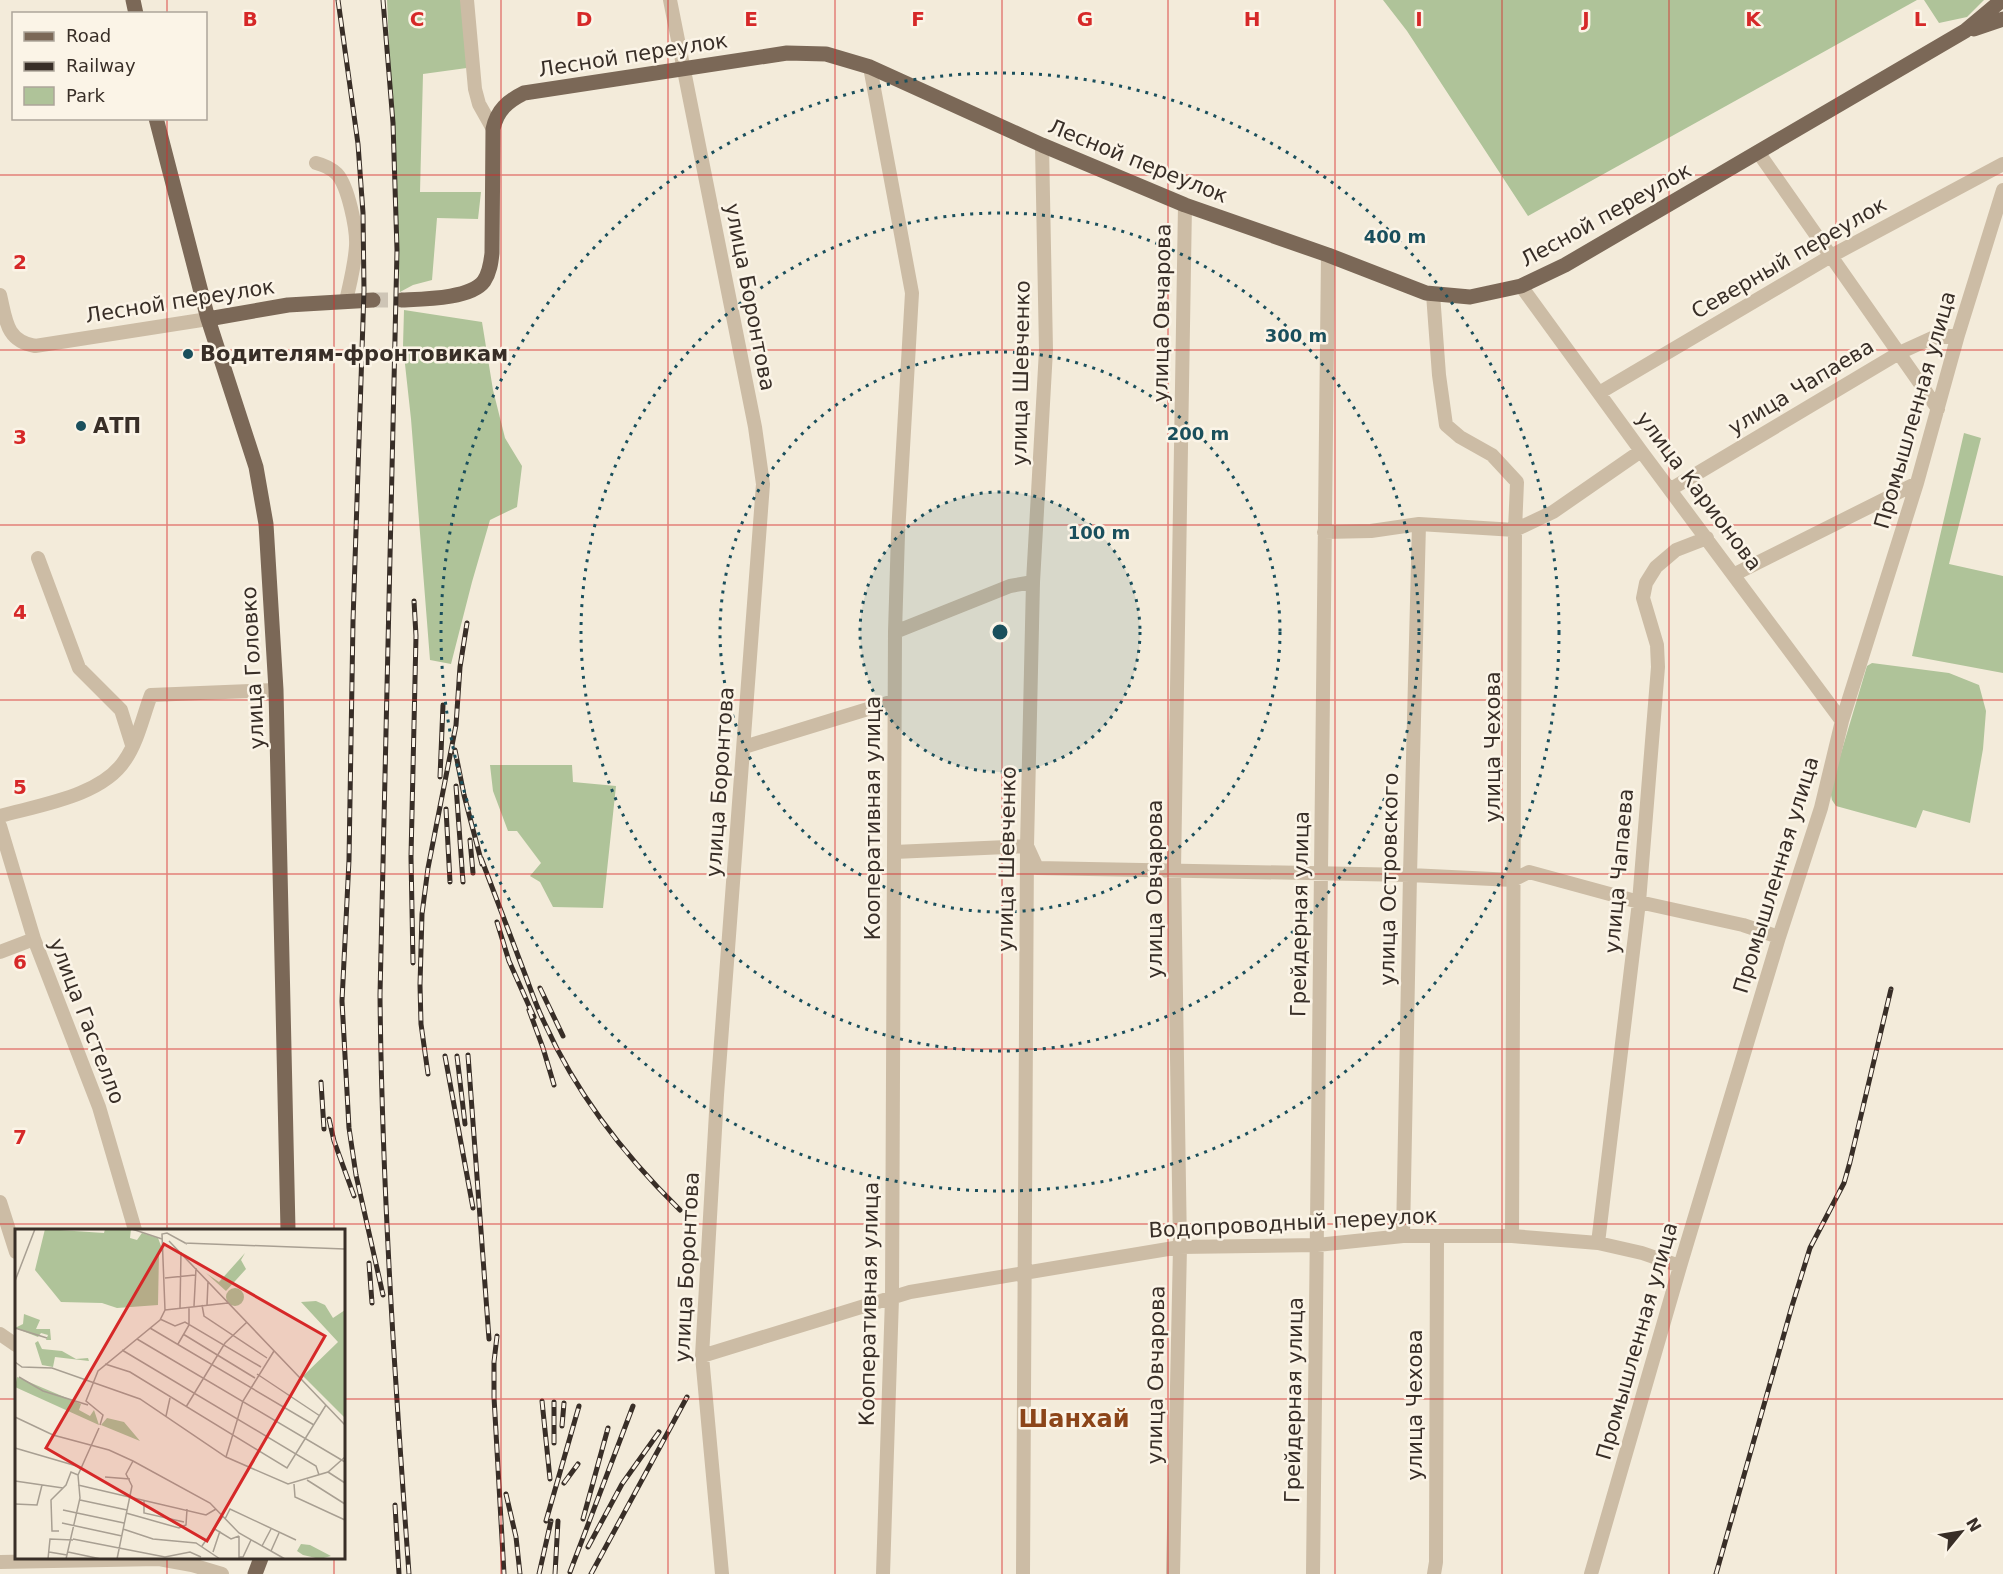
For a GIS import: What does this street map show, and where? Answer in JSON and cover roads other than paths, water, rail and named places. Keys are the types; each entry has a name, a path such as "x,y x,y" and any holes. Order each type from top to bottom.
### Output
{"main road":[{"path":"1965,31 2002,0"},
{"path":"1965,31 2003,19"},
{"name":"Лесной переулок","path":"402,300 465,294 484,281 490,267 492,253 493,129 496,118 504,106 524,93 787,53 826,54 870,67 1042,145 1185,205 1328,255 1426,293 1470,297 1521,286 1565,265 1965,31"},
{"name":"улица Головко","path":"156,120 208,319 256,467 263,502 276,690 288,1229"},
{"name":"Лесной переулок","path":"208,319 288,305 374,300"},
{"path":"255,1574 260,1559"}],"street":[{"path":"467,0 475,89 479,104 493,129"},
{"name":"улица Боронтова","path":"670,0 755,427 763,484 717,1095 702,1356 722,1574"},
{"name":"Кооперативная улица","path":"870,67 912,294 898,534 895,632 892,1298 883,1574"},
{"name":"улица Шевченко","path":"1023,1574 1027,846 1033,582 1046,350 1042,145"},
{"path":"1758,152 1938,409"},
{"path":"316,163 325,165 338,174 345,188 353,222 356,245 346,301"},
{"name":"Северный переулок","path":"1599,393 1831,256 2003,164"},
{"name":"Промышленная улица","path":"1591,1574 1680,1266 1779,938 1821,808 1842,721 1917,483 1958,335 2000,215 2003,190"},
{"name":"улица Овчарова","path":"1173,1574 1180,1246 1174,870 1185,205"},
{"name":"Грейдерная улица","path":"1313,1574 1328,255"},
{"name":"улица Карионова","path":"1521,286 1842,721"},
{"name":"улица Чехова","path":"1433,294 1439,375 1446,425 1460,437 1492,455 1517,482 1512,1236"},
{"path":"0,296 4,332"},
{"name":"Лесной переулок","path":"4,332 25,344 35,346 208,319"},
{"name":"улица Чапаева","path":"1671,489 1899,353 1932,338 1958,335"},
{"path":"1324,532 1371,531 1419,524 1515,530 1553,512 1641,451"},
{"path":"1735,574 1917,483"},
{"name":"улица Островского","path":"1403,1236 1419,524"},
{"name":"улица Чапаева","path":"1598,1243 1639,902 1658,667 1657,645 1642,598 1646,583 1656,567 1676,550 1707,538"},
{"path":"38,558 79,668 121,710 132,745"},
{"path":"895,632 1010,586 1033,582"},
{"path":"0,816 72,795 105,781 126,759 151,695 276,690"},
{"path":"744,747 894,701"},
{"name":"улица Гастелло","path":"0,826 34,939 99,1107 135,1229"},
{"path":"894,852 1027,846 1036,868 1410,875 1514,880 1529,872 1639,902 1743,925 1779,938"},
{"path":"0,952 34,939"},
{"path":"0,1202 15,1249"},
{"name":"Водопроводный переулок","path":"702,1356 910,1292 1180,1246 1317,1245 1403,1236 1512,1236 1598,1243 1642,1253 1680,1266"},
{"name":"улица Чехова","path":"1434,1574 1436,1562 1437,1236"},
{"path":"0,1334 15,1344"},
{"path":"0,1562 124,1567 159,1559 192,1565 222,1574"}],"tunnel":[{"path":"373,300 402,300"}],"railway":[{"path":"338,0 358,144 363,213 364,290 353,621 349,860 342,1001 349,1128 356,1175 383,1295"},
{"path":"383,0 393,123 397,250 380,995 381,1067 394,1357 409,1574"},
{"path":"413,963 411,857 416,636 414,601"},
{"path":"428,1074 421,1024 422,914 428,868 456,725 460,667 467,623"},
{"path":"440,777 443,705"},
{"path":"455,750 482,864"},
{"path":"456,786 463,882"},
{"path":"446,809 450,882"},
{"path":"470,840 473,873"},
{"path":"481,858 539,1010 572,1075 587,1100 622,1146 680,1210"},
{"path":"497,922 509,961 534,1017"},
{"path":"540,988 563,1036"},
{"path":"1716,1574 1810,1248 1844,1183 1891,989"},
{"path":"529,1010 554,1085"},
{"path":"468,1055 489,1339"},
{"path":"445,1056 473,1208"},
{"path":"457,1056 465,1124"},
{"path":"321,1082 324,1129"},
{"path":"329,1119 334,1141 354,1196"},
{"path":"369,1263 372,1303"},
{"path":"497,1336 494,1397 504,1574"},
{"path":"591,1574 687,1397"},
{"path":"542,1401 550,1479"},
{"path":"554,1402 554,1443"},
{"path":"562,1426 564,1403"},
{"path":"546,1521 579,1406"},
{"path":"570,1572 633,1406"},
{"path":"583,1519 608,1428"},
{"path":"588,1547 622,1484 659,1432"},
{"path":"564,1483 578,1464"},
{"path":"506,1494 516,1537 520,1574"},
{"path":"395,1505 399,1574"},
{"path":"539,1574 551,1521"},
{"path":"555,1574 558,1521"}],"place":[{"name":"Водителям-фронтовикам","path":"188,354"},
{"name":"АТП","path":"81,426"}],"district":[{"name":"Шанхай","path":"1074,1419"}]}
